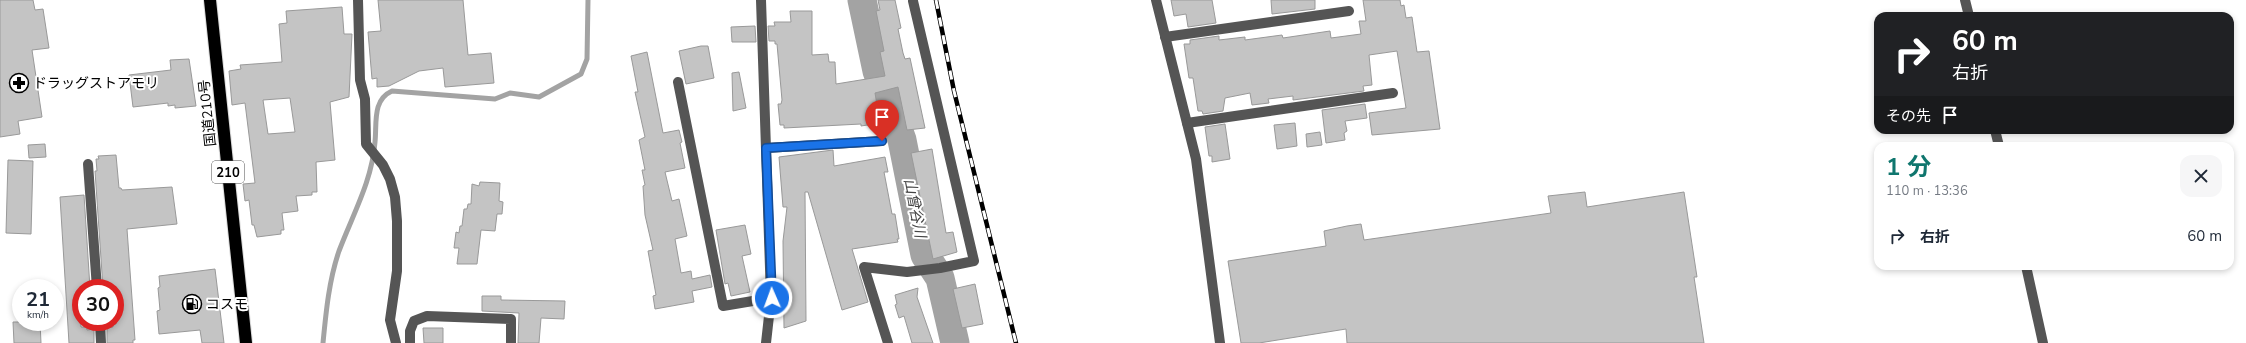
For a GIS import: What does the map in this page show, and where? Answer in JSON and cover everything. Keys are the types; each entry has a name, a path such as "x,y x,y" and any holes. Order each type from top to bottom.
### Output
{"highway":[{"name":"国道210号","path":"210,0 246,343"}],"street":[{"path":"358,0 360,80 366,99 366,144 368,149 383,165 390,179 395,197 397,221 397,271 390,320 396,343"},
{"path":"760,0 772,298 766,343"},
{"path":"1156,0 1196,159 1220,343"},
{"path":"1965,0 1968,12"},
{"path":"888,343 864,267 907,272 940,268 974,261 913,2"},
{"path":"1165,37 1349,11"},
{"path":"678,82 723,306 772,298"},
{"path":"1187,123 1392,93"},
{"path":"766,148 882,141"},
{"path":"88,164 96,279"},
{"path":"2027,270 2043,343"},
{"path":"410,343 410,331 414,321 427,316 511,319 511,343"},
{"path":"100,331 101,343"}],"building":[{"name":"ドラッグストアモリ","path":"0,0 33,0 35,10 43,9 49,48 32,50 42,117 18,121 20,134 0,137"},
{"path":"378,0 463,0 468,55 491,53 494,83 445,87 443,68 419,71 389,86 377,87 377,78 372,79 368,32 381,31"},
{"path":"878,0 895,0 901,28 898,29 903,53 905,59 910,58 925,128 907,130 898,87 875,93 880,123 861,126 861,124 784,128 784,125 780,125 778,104 781,104 782,100 777,44 775,44 775,41 769,41 768,26 775,26 774,22 791,22 790,11 812,11 812,55 828,54 829,62 835,62 836,84 885,76 880,52 884,51 876,11 880,10"},
{"path":"1171,0 1212,0 1216,23 1188,27 1186,14 1174,16"},
{"path":"1271,0 1315,0 1315,9 1272,14"},
{"path":"1363,0 1400,0 1401,6 1404,5 1406,18 1412,17 1417,52 1429,51 1440,129 1372,135 1369,113 1406,108 1397,51 1369,55 1372,85 1363,86 1364,91 1293,100 1293,96 1268,99 1269,103 1252,105 1250,93 1225,98 1223,111 1203,114 1202,111 1198,111 1193,78 1189,78 1184,44 1190,44 1190,40 1219,36 1219,40 1245,37 1245,40 1282,35 1283,38 1330,31 1331,38 1361,34 1359,21 1366,21"},
{"path":"342,7 344,34 352,34 349,97 330,102 335,160 316,162 317,192 312,192 312,195 296,196 298,211 282,213 284,230 281,230 281,234 257,237 254,225 252,225 249,200 245,201 243,184 255,183 245,103 232,105 229,71 241,69 240,65 282,62 279,24 287,23 286,11","holes":["290,98 295,132 268,134 263,100"]},
{"path":"755,26 756,42 732,42 731,27"},
{"path":"708,46 714,78 686,84 679,51"},
{"path":"647,52 663,133 679,130 682,142 680,143 685,168 665,172 672,201 679,199 687,236 675,239 681,273 691,271 692,279 710,275 712,287 692,291 694,302 655,309 653,296 656,295 648,251 653,250 645,215 643,186 645,185 642,170 645,170 639,140 645,137 635,92 638,92 631,56"},
{"path":"189,59 196,106 175,108 175,105 168,106 168,103 133,107 129,75 171,70 170,60"},
{"path":"739,72 746,108 733,111 732,73"},
{"path":"1365,104 1367,118 1345,121 1347,131 1344,133 1345,140 1326,143 1322,110"},
{"path":"1295,123 1297,146 1277,149 1274,125"},
{"path":"1225,124 1230,159 1212,162 1212,156 1209,156 1205,127"},
{"path":"1320,132 1322,145 1307,147 1306,134"},
{"path":"45,144 46,157 29,158 28,145"},
{"path":"932,149 946,233 953,232 957,252 933,259 911,153"},
{"path":"833,150 834,166 885,157 888,172 884,172 892,214 895,214 899,239 897,239 898,242 852,249 868,302 842,310 808,192 805,192 806,321 784,328 783,241 787,207 783,207 779,157"},
{"path":"116,155 119,188 122,190 172,187 177,224 127,229 135,340 133,340 133,343 107,343 107,331 124,331 124,279 102,279 95,171 97,171 96,159 99,159 98,156"},
{"path":"8,160 33,161 31,234 6,233"},
{"path":"480,182 500,183 499,201 503,202 502,214 497,214 495,231 481,230 477,264 457,264 459,248 454,248 456,232 459,233 460,226 462,226 464,209 467,209 468,204 471,204 472,184 479,186"},
{"path":"1585,192 1587,207 1684,192 1697,277 1694,277 1704,343 1347,343 1346,329 1259,343 1241,343 1228,261 1326,246 1324,231 1347,226 1361,224 1364,240 1551,213 1548,196"},
{"path":"84,195 89,279 72,279 72,331 94,331 94,343 69,343 60,197"},
{"path":"745,225 751,254 742,256 750,292 731,296 728,283 725,284 716,230"},
{"name":"コスモ","path":"215,269 224,343 202,343 200,330 159,334 157,311 160,310 158,288 160,287 159,276"},
{"path":"975,284 983,324 962,328 953,289"},
{"path":"918,288 917,297 933,343 912,343 904,316 899,318 895,305 897,304 895,295"},
{"path":"482,296 501,296 501,300 565,301 564,319 541,318 539,343 518,343 519,313 482,311"},
{"path":"423,328 443,328 443,343 424,343"},
{"path":"13,331 40,331 41,343 14,343"}],"waterway":[{"path":"323,343 330,285 339,251 366,184 370,170 375,142 378,106 381,100 392,91 495,99 510,93 539,97 581,74 587,59 588,0"},
{"name":"山曾谷川","path":"862,0 877,71 902,140 925,255 940,278 955,343"}],"railway":[{"path":"936,0 954,91 1016,343"}],"place":[{"name":"ドラッグストアモリ","path":"19,83"},
{"name":"コスモ","path":"192,304"}],"route":[{"path":"772,298 766,148 882,141"}]}
